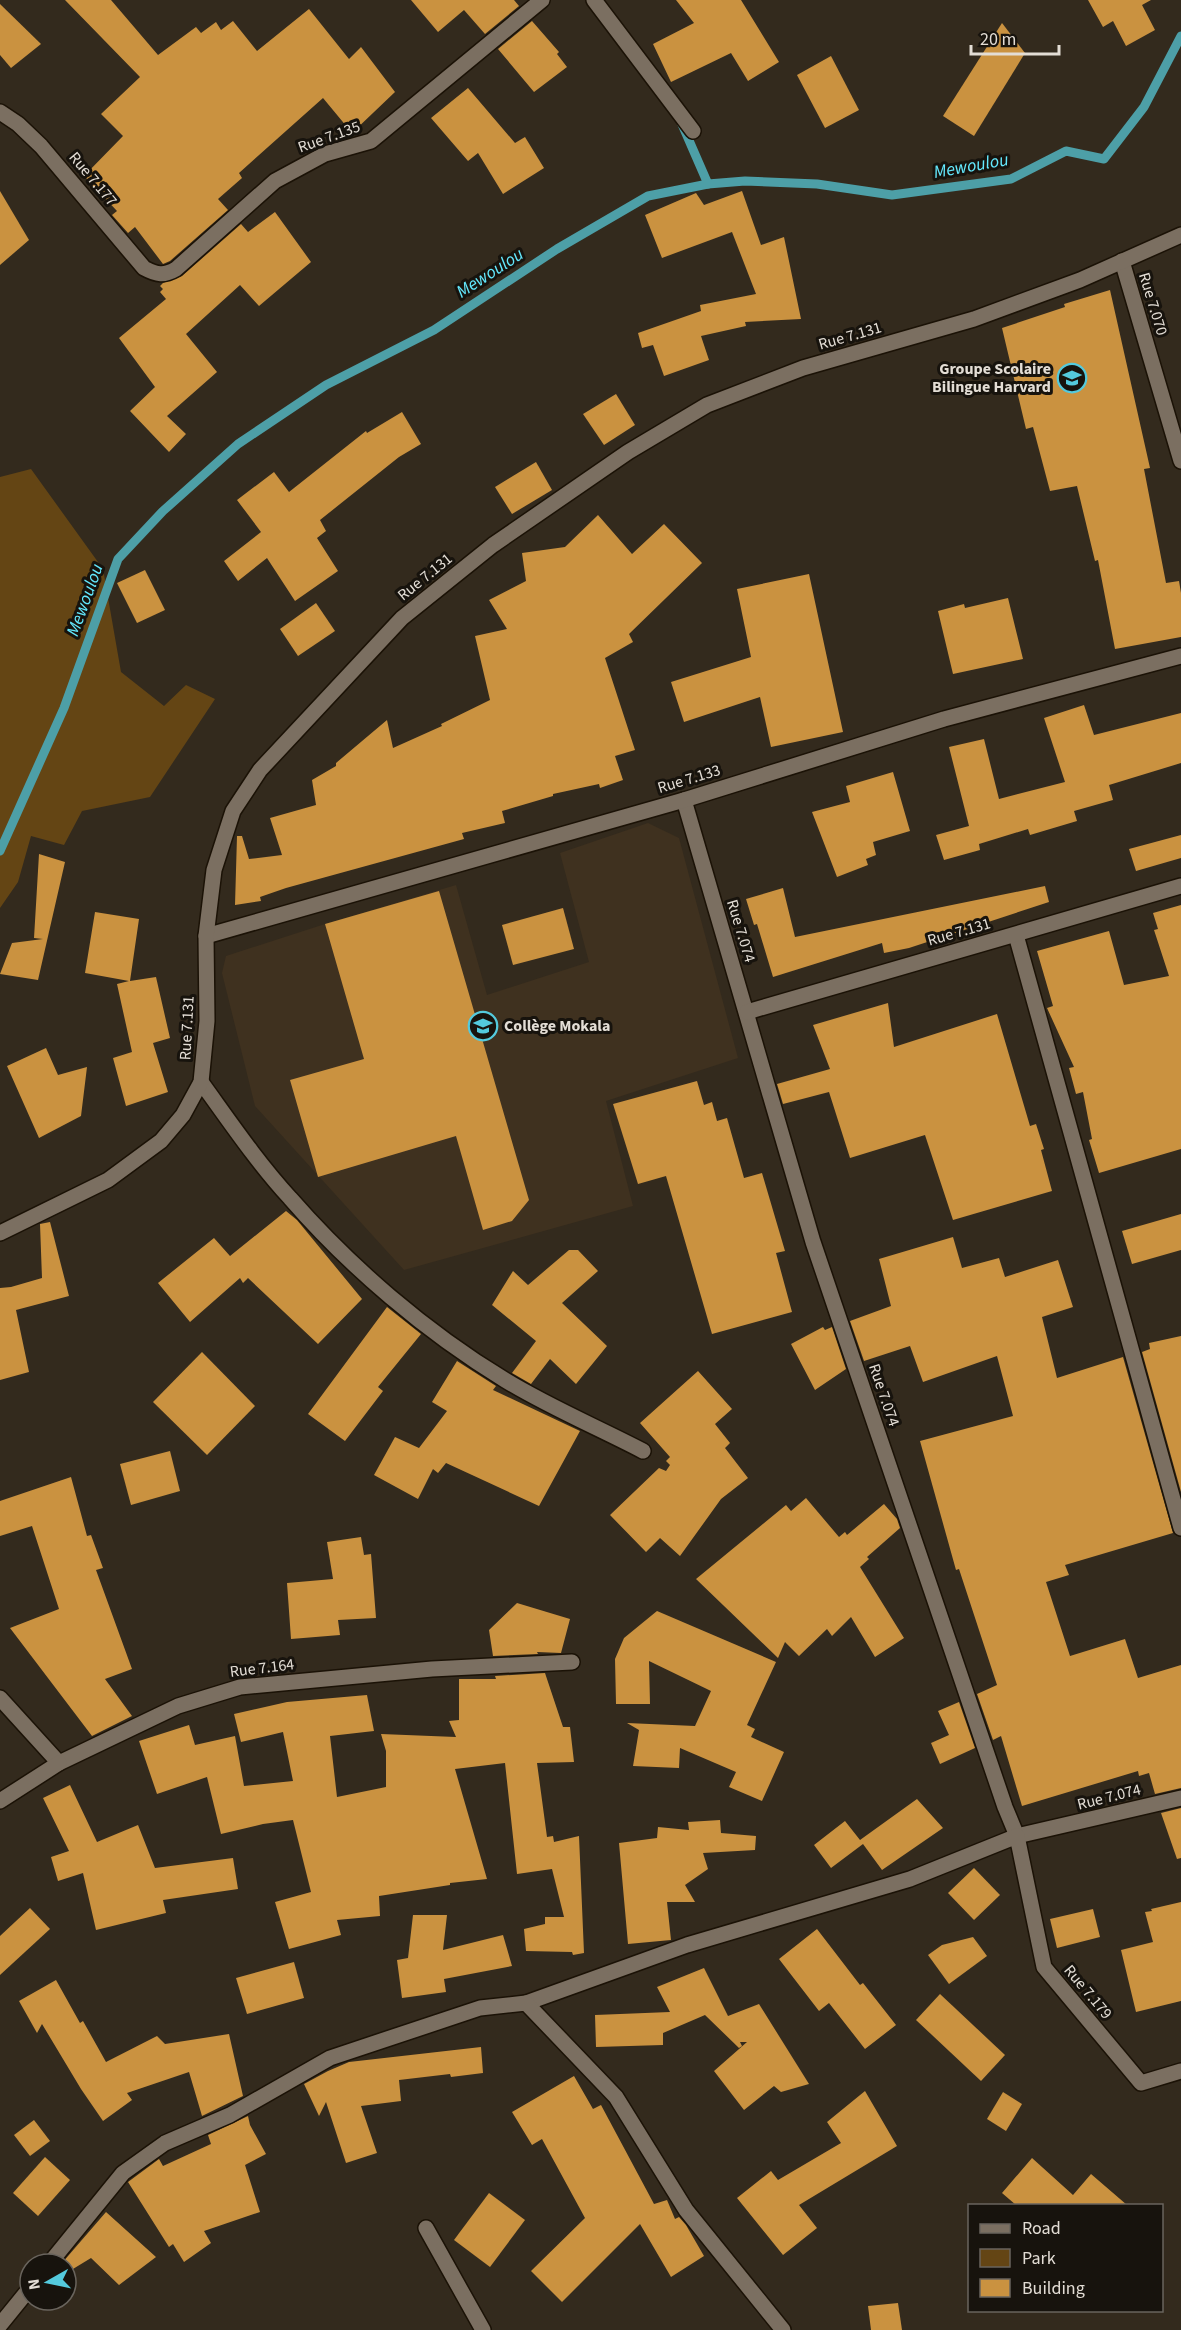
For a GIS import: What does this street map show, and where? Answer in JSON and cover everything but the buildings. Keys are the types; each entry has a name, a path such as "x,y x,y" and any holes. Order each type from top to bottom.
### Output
{"street":[{"name":"Rue 7.135","path":"153,273 165,275 176,268 275,182 301,165 325,154 371,141 542,0"},
{"path":"594,0 693,131"},
{"name":"Rue 7.177","path":"0,112 18,124 41,146 144,268 153,273"},
{"name":"Rue 7.131","path":"0,1233 108,1180 161,1141 183,1115 201,1082 207,1022 206,936 214,870 233,812 260,770 402,618 493,545 628,452 707,405 803,368 974,318 1080,280 1181,235"},
{"name":"Rue 7.070","path":"1122,261 1181,461"},
{"name":"Rue 7.133","path":"206,936 684,800 944,719 1181,656"},
{"name":"Rue 7.074","path":"684,800 813,1242 1005,1807 1017,1836 1181,1798"},
{"name":"Rue 7.131","path":"747,1012 1181,886"},
{"path":"1016,935 1181,1528"},
{"path":"201,1082 257,1159 290,1198 375,1284 452,1344 505,1380 643,1451"},
{"name":"Rue 7.164","path":"0,1801 59,1763 178,1706 240,1687 432,1669 572,1662"},
{"path":"0,1698 59,1763"},
{"path":"59,2252 123,2173 165,2143 230,2115 330,2058 480,2008 526,2003 687,1945 910,1879 1017,1836"},
{"name":"Rue 7.179","path":"1017,1836 1044,1967 1141,2083 1181,2071"},
{"path":"526,2003 616,2097 686,2210 783,2330"},
{"path":"426,2228 483,2330"},
{"path":"0,2325 18,2303"}],"shaded area":[{"name":"Collège Mokala","path":"648,823 679,838 738,1058 606,1101 633,1206 404,1270 255,1106 222,973 226,956 456,885 487,995 589,962 560,853"}],"green space":[{"path":"31,469 103,569 121,672 164,706 186,685 215,699 150,797 82,811 64,845 31,836 18,882 0,908 0,477"}],"waterway":[{"name":"Mewoulou","path":"0,851 64,708 118,559 163,511 238,444 326,385 434,330 557,249 648,196 708,184 745,181 817,184 892,195 1011,179 1066,151 1104,159 1144,107 1181,36"},
{"path":"681,122 708,184"}],"place":[{"name":"Groupe Scolaire Bilingue Harvard","path":"1072,378"},
{"name":"Collège Mokala","path":"483,1026"}]}
